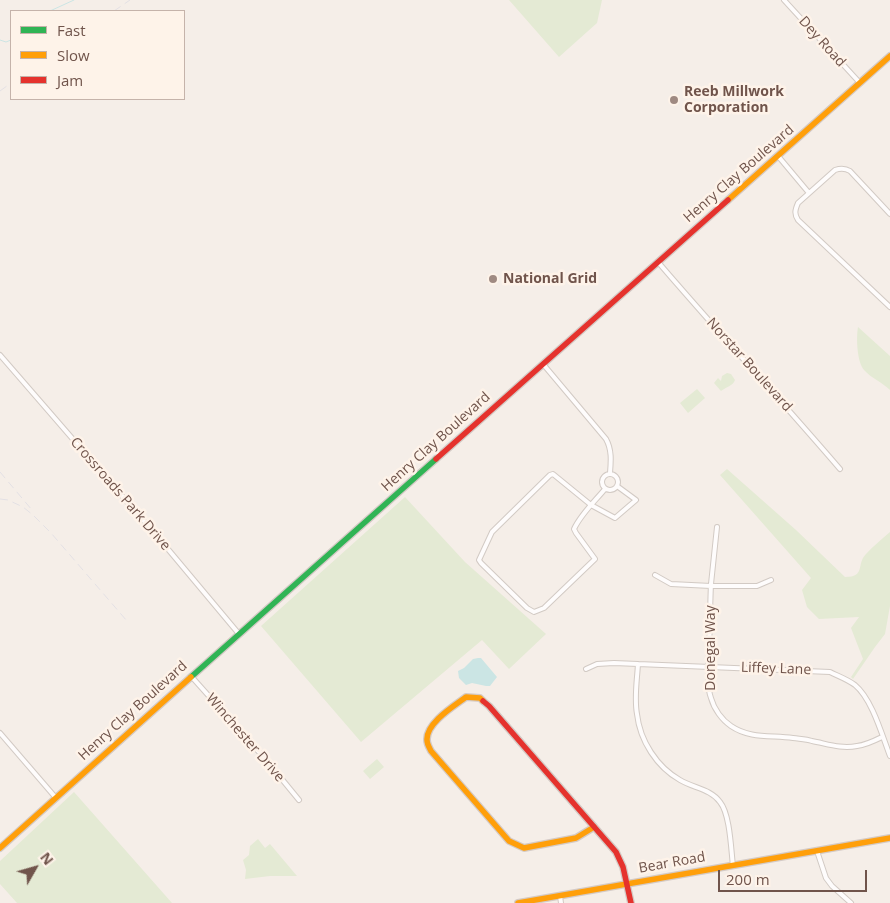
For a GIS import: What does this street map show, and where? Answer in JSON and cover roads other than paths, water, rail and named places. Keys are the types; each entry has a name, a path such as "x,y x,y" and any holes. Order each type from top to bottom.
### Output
{"main road":[{"name":"Henry Clay Boulevard","path":"0,848 191,676 890,56"},
{"path":"594,827 576,838 524,848 509,841 431,751 427,740 428,732 437,720 466,697 480,698 490,706 616,852 623,867 631,903"},
{"name":"Bear Road","path":"518,903 890,838"}],"street":[{"name":"Dey Road","path":"784,0 860,84"},
{"path":"778,156 809,192"},
{"path":"890,214 847,169 841,168 835,170 809,192 795,209 795,216 798,220 890,307"},
{"name":"Norstar Boulevard","path":"658,262 840,468"},
{"name":"Crossroads Park Drive","path":"0,355 239,634"},
{"path":"543,364 608,442 611,460 610,473"},
{"path":"605,489 602,485 602,478 610,473 615,475 618,480 617,486 613,489 605,489 591,505 578,521 574,529 595,559 544,608 534,612 527,608 479,560 492,532 550,475 553,474 591,505 615,518 636,500 617,486"},
{"name":"Donegal Way","path":"717,527 711,586 709,691 710,698 723,719 730,726 753,736 811,740 833,746 858,746 882,737"},
{"path":"655,575 671,584 711,586 757,586 771,580"},
{"name":"Liffey Lane","path":"586,669 597,664 638,664 824,671 836,674 855,685 862,692 890,756"},
{"path":"638,664 636,714 643,738 653,755 669,773 681,781 708,792 721,802 725,810 733,866"},
{"name":"Winchester Drive","path":"191,676 299,800"},
{"path":"0,733 56,798"},
{"path":"817,851 826,878 851,903"},
{"path":"560,896 561,903"}],"water":[{"path":"481,658 497,677 490,686 472,683 466,685 459,678 458,671 473,659"}],"waterway":[{"path":"52,10 74,0"},
{"path":"0,40 6,42 10,40"}],"railway":[{"path":"115,10 130,0"},
{"path":"0,91 10,84"},
{"path":"0,472 32,510"},
{"path":"0,499 8,500 23,507 33,515 51,533 127,621"}],"place":[{"name":"Reeb Millwork Corporation","path":"674,100"},
{"name":"National Grid","path":"493,279"}]}
